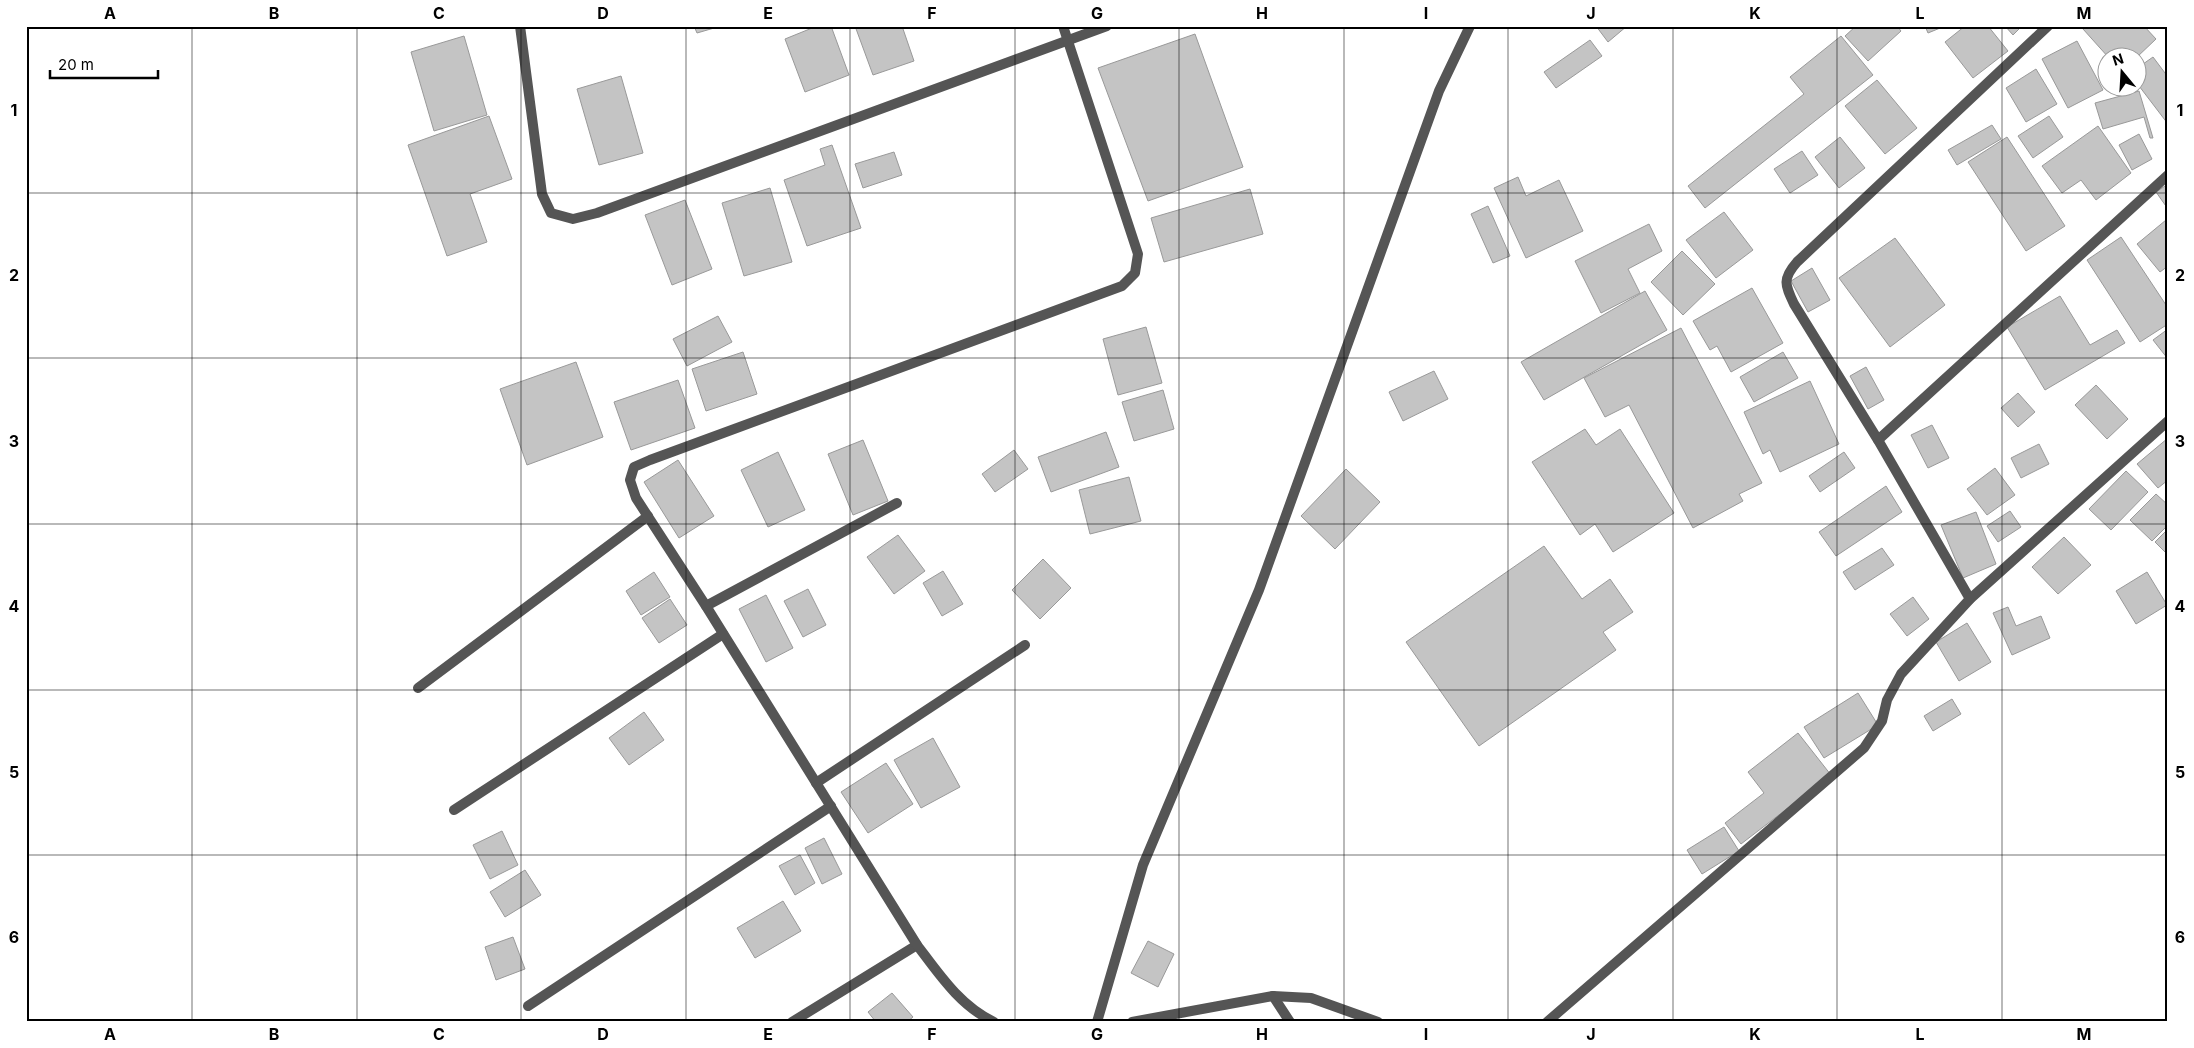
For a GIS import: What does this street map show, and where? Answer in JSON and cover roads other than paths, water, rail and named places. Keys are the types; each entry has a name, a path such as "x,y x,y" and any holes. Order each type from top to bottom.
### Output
{"street":[{"path":"520,26 542,194 551,213 573,218 597,213 1107,26"},
{"path":"994,1022 980,1015 964,1002 945,982 917,945 706,606 636,498 630,480 634,467 1122,286 1135,274 1138,254 1063,26"},
{"path":"1097,1022 1143,865 1259,590 1439,91 1470,26"},
{"path":"1970,599 1878,440 1794,304 1786,288 1787,274 1797,262 2048,26"},
{"path":"1878,440 2168,175"},
{"path":"1547,1022 1864,748 1882,721 1887,700 1901,674 1970,599 2168,421"},
{"path":"706,606 897,503"},
{"path":"418,688 648,516"},
{"path":"454,810 723,634"},
{"path":"816,783 1025,645"},
{"path":"528,1006 831,806"},
{"path":"792,1022 917,945"},
{"path":"1273,996 1290,1022"},
{"path":"1132,1022 1273,996 1311,998 1378,1022"}]}
